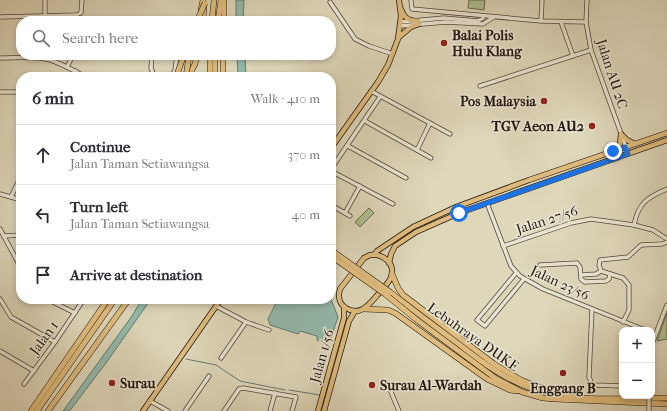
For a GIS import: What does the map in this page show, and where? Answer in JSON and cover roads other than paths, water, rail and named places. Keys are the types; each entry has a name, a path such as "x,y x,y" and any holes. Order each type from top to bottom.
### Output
{"highway":[{"path":"199,16 204,0"},
{"path":"203,16 204,0"},
{"path":"212,16 214,0"},
{"path":"219,16 222,0"},
{"path":"222,0 224,16"},
{"path":"179,72 182,60"},
{"path":"187,72 189,60"},
{"path":"190,72 196,60"},
{"path":"210,60 210,72"},
{"path":"215,60 215,72"},
{"path":"223,60 223,72"},
{"name":"Lebuhraya DUKE","path":"336,254 390,292 492,369 534,390 556,395 582,398 667,398"},
{"name":"Lebuhraya DUKE","path":"336,260 385,294 489,374 522,392 543,398 555,399 667,404"},
{"path":"392,274 398,288 404,295 494,364 521,380 536,386 582,398"},
{"path":"31,411 105,304"},
{"path":"37,411 112,304"},
{"path":"105,314 115,304"},
{"path":"48,411 125,304"},
{"path":"364,308 388,310 487,379 510,390 522,392"}],"main road":[{"path":"399,2 403,15 418,23"},
{"path":"336,141 382,76 393,54 398,39 400,24 399,2"},
{"path":"398,39 411,27 418,23"},
{"path":"374,254 412,227 456,207 529,180 667,133"},
{"path":"621,134 627,140 635,144"},
{"path":"613,151 620,144 621,134"},
{"path":"344,307 355,311 364,308 389,282 392,274 389,263 392,250 395,246 416,232 486,203 667,140"},
{"path":"374,254 380,255 389,263"},
{"name":"Jalan 1/56","path":"318,411 344,318 344,307 340,302 339,297 340,289 364,258 374,254"},
{"path":"143,411 216,306"},
{"name":"Jalan 1/56","path":"324,411 349,321 355,311"}],"street":[{"path":"45,0 45,16"},
{"path":"0,16 78,15 80,13 82,0"},
{"path":"411,0 412,9 541,21 586,22"},
{"path":"541,21 542,0"},
{"name":"Jalan AU 2C","path":"587,0 586,22 591,50 628,154"},
{"path":"330,2 356,39 368,46 393,54"},
{"path":"418,23 444,18 478,21 484,16"},
{"path":"400,24 446,22 482,24 494,16"},
{"path":"561,22 573,56"},
{"path":"480,86 591,50"},
{"path":"0,58 16,57"},
{"path":"50,60 76,71"},
{"path":"67,67 70,60"},
{"path":"152,60 152,72"},
{"path":"174,72 177,61"},
{"path":"177,61 177,72"},
{"path":"0,92 16,92"},
{"path":"371,92 450,134"},
{"path":"336,163 380,97"},
{"path":"365,121 431,158"},
{"path":"416,150 430,123"},
{"path":"348,146 406,178"},
{"path":"336,173 393,204"},
{"path":"11,197 16,186"},
{"path":"345,213 360,186"},
{"path":"634,225 637,212 650,197 667,189"},
{"path":"0,194 16,198"},
{"name":"Jalan 23/56","path":"486,203 511,266 516,273 543,289 634,327"},
{"path":"336,208 350,216"},
{"name":"Jalan 27/56","path":"503,246 587,219 598,219 634,225 653,230 667,240"},
{"path":"0,229 16,258"},
{"path":"5,236 16,235"},
{"path":"601,271 599,265 600,260 628,257 641,245 662,244 667,240"},
{"path":"540,265 577,263 580,267 582,281 606,281 609,279 610,274"},
{"path":"581,275 596,274 601,271 623,278 629,285 629,310 623,322"},
{"path":"516,273 477,320 485,326 524,279"},
{"path":"0,299 11,317 56,342"},
{"path":"57,304 75,313"},
{"name":"Jalan 1","path":"24,384 56,342 81,304"},
{"path":"655,331 667,304"},
{"path":"216,306 246,322 268,330"},
{"path":"592,309 589,378 594,385 619,386"},
{"path":"221,358 246,322"},
{"path":"1,354 34,370"},
{"path":"185,411 209,376"},
{"path":"224,411 240,388 296,397 292,411"},
{"path":"391,392 399,411"},
{"path":"270,411 275,394"},
{"path":"649,399 649,411"},
{"path":"150,401 168,411"}],"water":[{"path":"236,0 244,0 243,16 236,16"},
{"path":"237,60 245,60 246,72 238,72"},
{"path":"139,304 147,304 106,363 71,409 69,411 63,411"},
{"path":"276,304 333,304 338,317 331,338 319,341 317,340 317,336 300,331 298,334 270,325 268,319"}],"waterway":[{"path":"186,359 216,365 240,381 285,390"},
{"path":"289,390 320,395"}],"place":[{"name":"Balai Polis Hulu Klang","path":"444,43"},
{"name":"Pos Malaysia","path":"544,101"},
{"name":"TGV Aeon AU2","path":"592,126"},
{"name":"Enggang B","path":"563,373"},
{"name":"Surau","path":"112,383"},
{"name":"Surau Al-Wardah","path":"372,385"}]}
